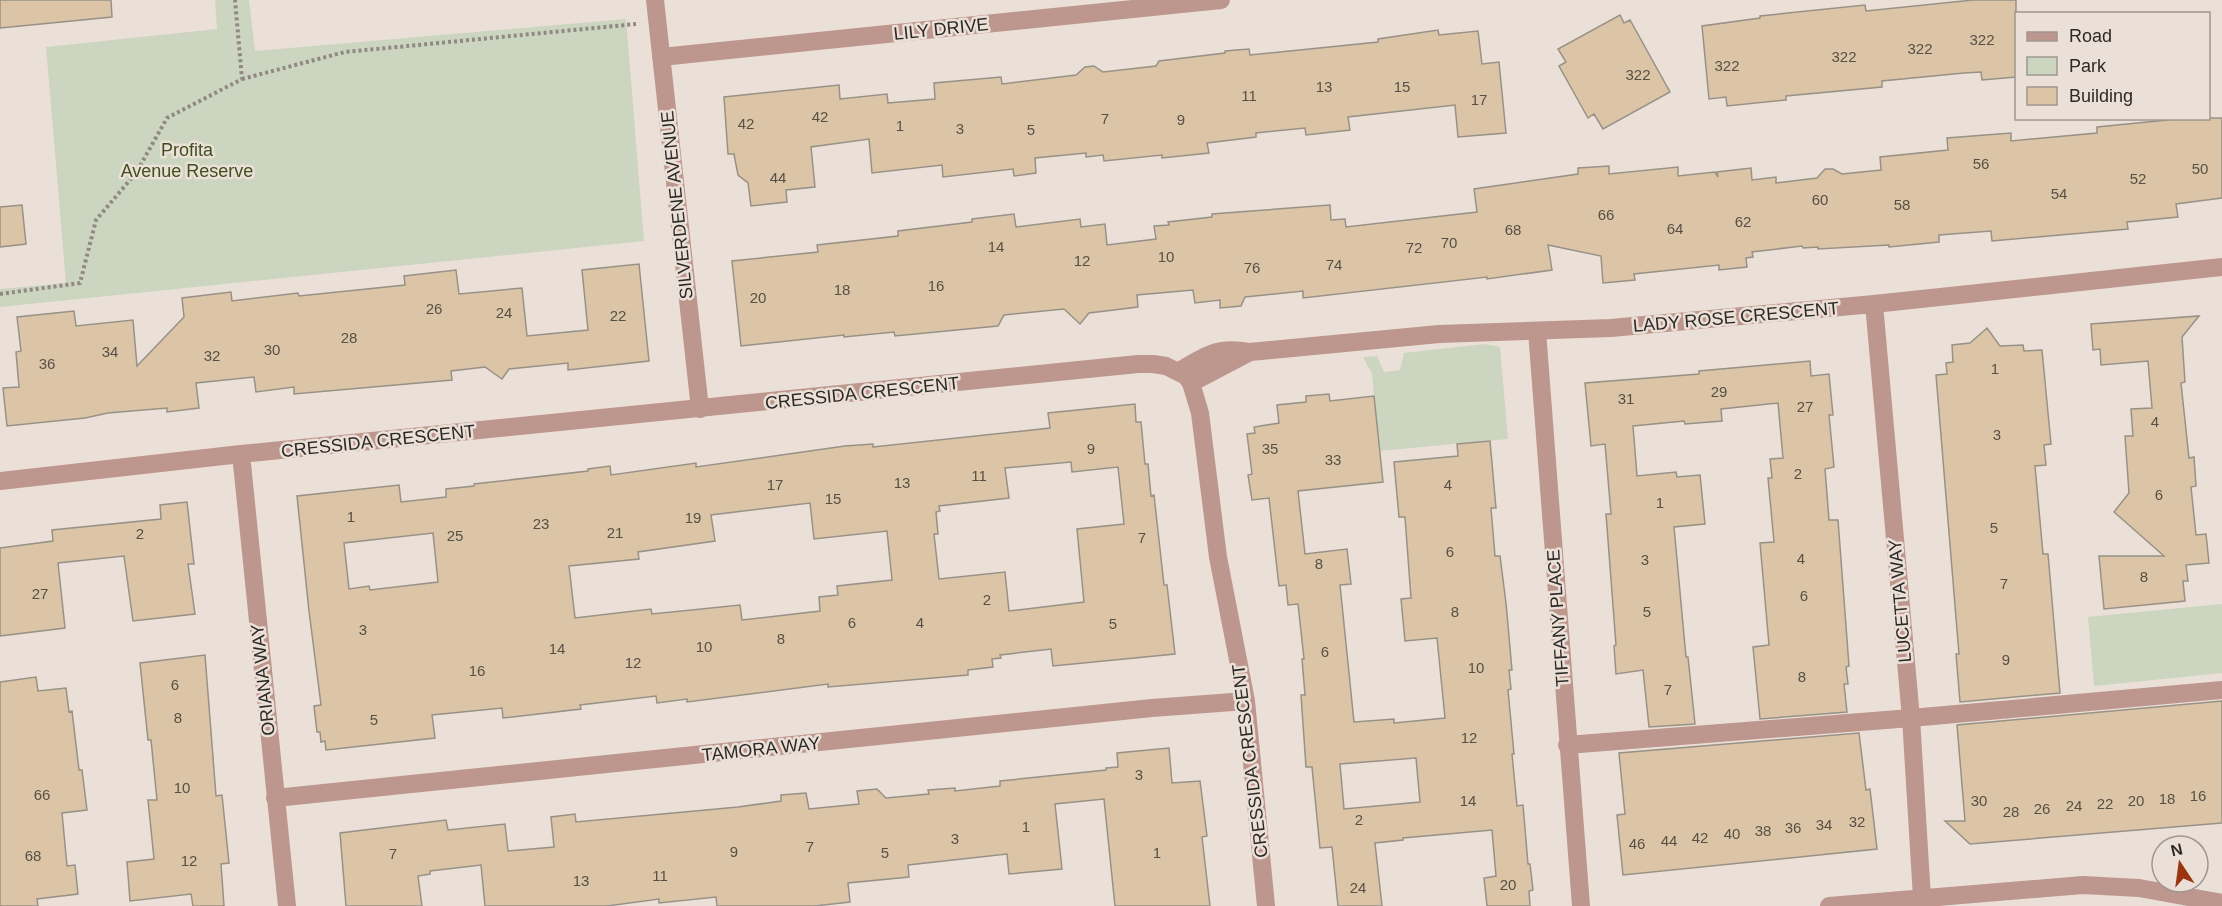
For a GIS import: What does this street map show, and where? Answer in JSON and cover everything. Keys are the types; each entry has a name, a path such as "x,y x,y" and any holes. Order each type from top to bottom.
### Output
{"street":[{"name":"SILVERDENE AVENUE","path":"655,0 700,409"},
{"name":"LILY DRIVE","path":"661,57 1221,0"},
{"name":"LADY ROSE CRESCENT","path":"1185,377 1220,350 1232,348 1250,351 1439,334 1611,328 1874,304 2222,267"},
{"name":"LUCETTA WAY","path":"1874,304 1911,718 1922,898"},
{"name":"TIFFANY PLACE","path":"1537,331 1581,906"},
{"name":"CRESSIDA CRESCENT","path":"0,481 241,454 1153,364 1185,377 1200,413 1218,557 1246,701 1266,906"},
{"name":"ORIANA WAY","path":"241,454 287,906"},
{"path":"1567,745 1911,718 2222,690"},
{"name":"TAMORA WAY","path":"275,798 1152,708 1246,701"},
{"path":"1829,906 2083,885 2139,888 2222,903"}],"path":[{"path":"235,0 242,79"},
{"path":"0,294 80,283 96,220 136,173 167,118 242,79 345,52 657,22"}],"green space":[{"name":"Profita Avenue Reserve","path":"215,0 249,0 255,51 626,19 644,241 0,307 0,289 66,283 46,47 217,29"},
{"path":"1485,344 1500,347 1508,439 1379,451 1372,374 1363,357 1377,356 1384,372 1400,370 1404,353"},
{"path":"2222,604 2222,673 2094,686 2088,617"}],"building":[{"path":"0,0 111,0 112,17 0,28"},
{"path":"1973,0 2016,0 2015,77 1982,80 1981,72 1882,81 1882,87 1786,96 1786,100 1727,106 1726,97 1709,99 1702,26 1760,18 1760,16 1865,5 1866,11"},
{"path":"1620,15 1624,23 1630,20 1670,92 1603,129 1594,114 1588,118 1559,66 1566,62 1558,49"},
{"path":"1438,30 1439,35 1478,31 1482,64 1499,62 1506,133 1458,137 1455,105 1348,117 1350,130 1306,135 1305,128 1256,133 1256,137 1207,143 1209,153 1104,161 1103,155 1086,157 1086,153 1035,158 1036,173 1014,176 1013,169 943,177 942,165 872,173 869,139 811,147 815,187 786,190 787,202 751,206 748,183 738,175 734,154 728,154 724,97 839,85 840,99 887,94 888,103 935,99 934,83 1001,77 1002,84 1076,75 1085,67 1094,66 1103,72 1156,66 1159,61 1225,53 1225,51 1249,49 1250,55 1378,42 1378,39"},
{"path":"2222,118 2222,198 2176,204 2178,217 2127,222 2128,229 1992,241 1991,231 1939,235 1939,242 1889,247 1889,245 1818,249 1818,247 1803,248 1802,246 1752,252 1753,257 1746,258 1747,267 1719,270 1719,265 1634,274 1635,280 1603,283 1601,256 1548,245 1552,270 1487,279 1487,277 1303,298 1303,291 1245,297 1241,306 1220,308 1220,300 1195,303 1193,290 1137,295 1138,307 1089,313 1080,324 1064,309 1004,315 998,326 895,336 894,332 844,337 844,335 741,346 732,261 818,252 817,245 898,236 898,231 972,222 972,219 1014,214 1016,227 1080,219 1081,227 1105,224 1107,245 1156,239 1154,226 1169,225 1168,222 1212,217 1212,214 1330,205 1331,220 1345,219 1346,227 1477,212 1474,189 1578,174 1578,168 1609,166 1609,174 1678,167 1678,176 1715,172 1718,177 1717,172 1751,168 1752,180 1776,177 1776,183 1817,178 1825,169 1833,169 1842,174 1881,170 1880,157 1948,150 1947,138 2011,133 2011,141 2097,133 2097,127 2168,120"},
{"path":"22,205 26,244 0,247 0,207"},
{"path":"639,264 649,361 568,370 568,363 509,369 502,379 485,367 451,371 452,380 294,394 294,387 256,392 254,377 196,383 199,408 167,412 167,408 108,413 85,418 7,426 3,388 19,387 16,352 21,351 17,317 74,311 76,326 133,320 137,366 184,317 182,298 231,292 232,301 298,293 299,296 405,285 404,276 456,270 459,294 522,288 527,336 588,330 582,270"},
{"path":"2199,316 2182,337 2185,382 2181,383 2189,458 2194,457 2196,486 2191,487 2196,535 2206,534 2209,563 2186,565 2188,581 2183,581 2185,601 2104,609 2099,556 2164,556 2114,512 2129,493 2125,436 2133,436 2131,409 2152,408 2148,361 2101,365 2100,349 2093,350 2091,324"},
{"path":"1987,328 2000,346 2023,345 2024,351 2042,350 2051,444 2044,445 2046,465 2035,466 2043,554 2048,554 2060,693 1960,702 1956,654 1959,654 1936,375 1947,374 1946,363 1953,362 1952,345 1970,343"},
{"path":"1810,361 1811,376 1829,374 1833,415 1829,415 1834,467 1825,469 1829,520 1838,520 1849,666 1846,667 1848,684 1844,684 1847,712 1760,719 1753,647 1769,645 1760,543 1774,542 1768,478 1772,478 1770,459 1783,458 1778,403 1721,409 1722,421 1685,424 1684,421 1633,426 1637,476 1676,472 1677,477 1700,475 1705,524 1674,527 1686,657 1688,657 1695,724 1649,727 1643,670 1616,674 1614,646 1616,645 1606,514 1611,514 1605,444 1591,446 1585,383 1699,374 1699,371"},
{"path":"1329,394 1330,401 1374,396 1383,482 1298,491 1305,554 1347,549 1351,584 1340,585 1354,722 1394,719 1394,723 1445,718 1437,638 1405,641 1401,599 1411,598 1405,517 1399,517 1394,462 1458,456 1457,444 1490,441 1496,508 1491,508 1495,556 1500,556 1512,670 1509,670 1511,689 1508,690 1514,754 1512,754 1517,806 1523,805 1528,864 1530,864 1533,890 1529,891 1530,906 1487,906 1484,878 1496,876 1492,830 1403,838 1403,840 1375,843 1382,906 1338,906 1332,847 1320,848 1312,767 1306,767 1301,695 1305,695 1302,659 1304,659 1298,604 1288,605 1286,585 1279,586 1269,498 1252,500 1248,475 1252,474 1247,434 1255,433 1254,427 1279,423 1277,405 1306,402 1306,396","holes":["1416,758 1420,802 1344,809 1340,764"]},
{"path":"1135,404 1136,422 1141,422 1151,496 1154,495 1164,585 1167,585 1175,654 1053,666 1051,649 1000,655 1001,658 992,659 993,667 968,670 968,675 828,687 828,684 687,702 687,699 657,703 656,696 580,705 581,709 503,718 502,708 432,715 435,738 326,750 325,741 321,742 320,732 317,732 314,706 321,705 297,496 399,485 401,502 446,497 446,489 474,486 474,484 588,471 588,469 610,466 611,475 696,463 696,467 845,446 873,444 873,447 1050,428 1048,413","holes":["1071,462 1072,472 1118,467 1124,524 1077,529 1084,602 1009,611 1005,572 939,579 934,534 938,534 936,512 940,511 939,506 1009,498 1005,468","810,503 814,539 887,531 892,580 837,586 838,595 819,597 820,611 742,620 740,605 652,614 651,609 575,618 569,566 639,559 638,552 715,541 711,515","433,533 438,582 370,590 369,586 349,589 344,543"]},
{"path":"187,502 194,564 188,564 195,614 133,621 124,556 58,563 65,628 0,636 0,548 53,541 52,530 161,519 160,505"},
{"path":"205,655 216,796 222,795 229,863 221,864 224,906 193,906 191,894 130,901 127,862 154,859 148,800 157,800 140,663"},
{"path":"36,677 38,691 66,688 69,712 72,711 79,770 82,770 87,810 62,813 67,866 75,865 78,894 37,899 38,906 0,906 0,682"},
{"path":"2222,701 2222,823 1970,844 1945,821 1965,821 1957,725"},
{"path":"1859,733 1866,790 1870,789 1877,849 1623,875 1617,815 1625,814 1619,753"},
{"path":"1169,748 1172,783 1200,781 1207,836 1202,837 1210,906 1115,906 1104,799 1055,804 1062,869 1009,874 1007,854 908,865 909,877 848,883 850,902 815,906 717,906 716,897 659,903 659,899 607,906 485,906 481,865 430,871 430,874 418,876 422,906 346,906 340,833 446,820 448,830 505,824 508,851 554,847 551,817 575,814 576,822 738,807 781,801 781,795 806,793 809,809 859,804 857,791 877,789 886,798 929,794 928,790 955,788 955,791 1000,786 1000,781 1106,770 1106,768 1118,767 1117,753"}]}
